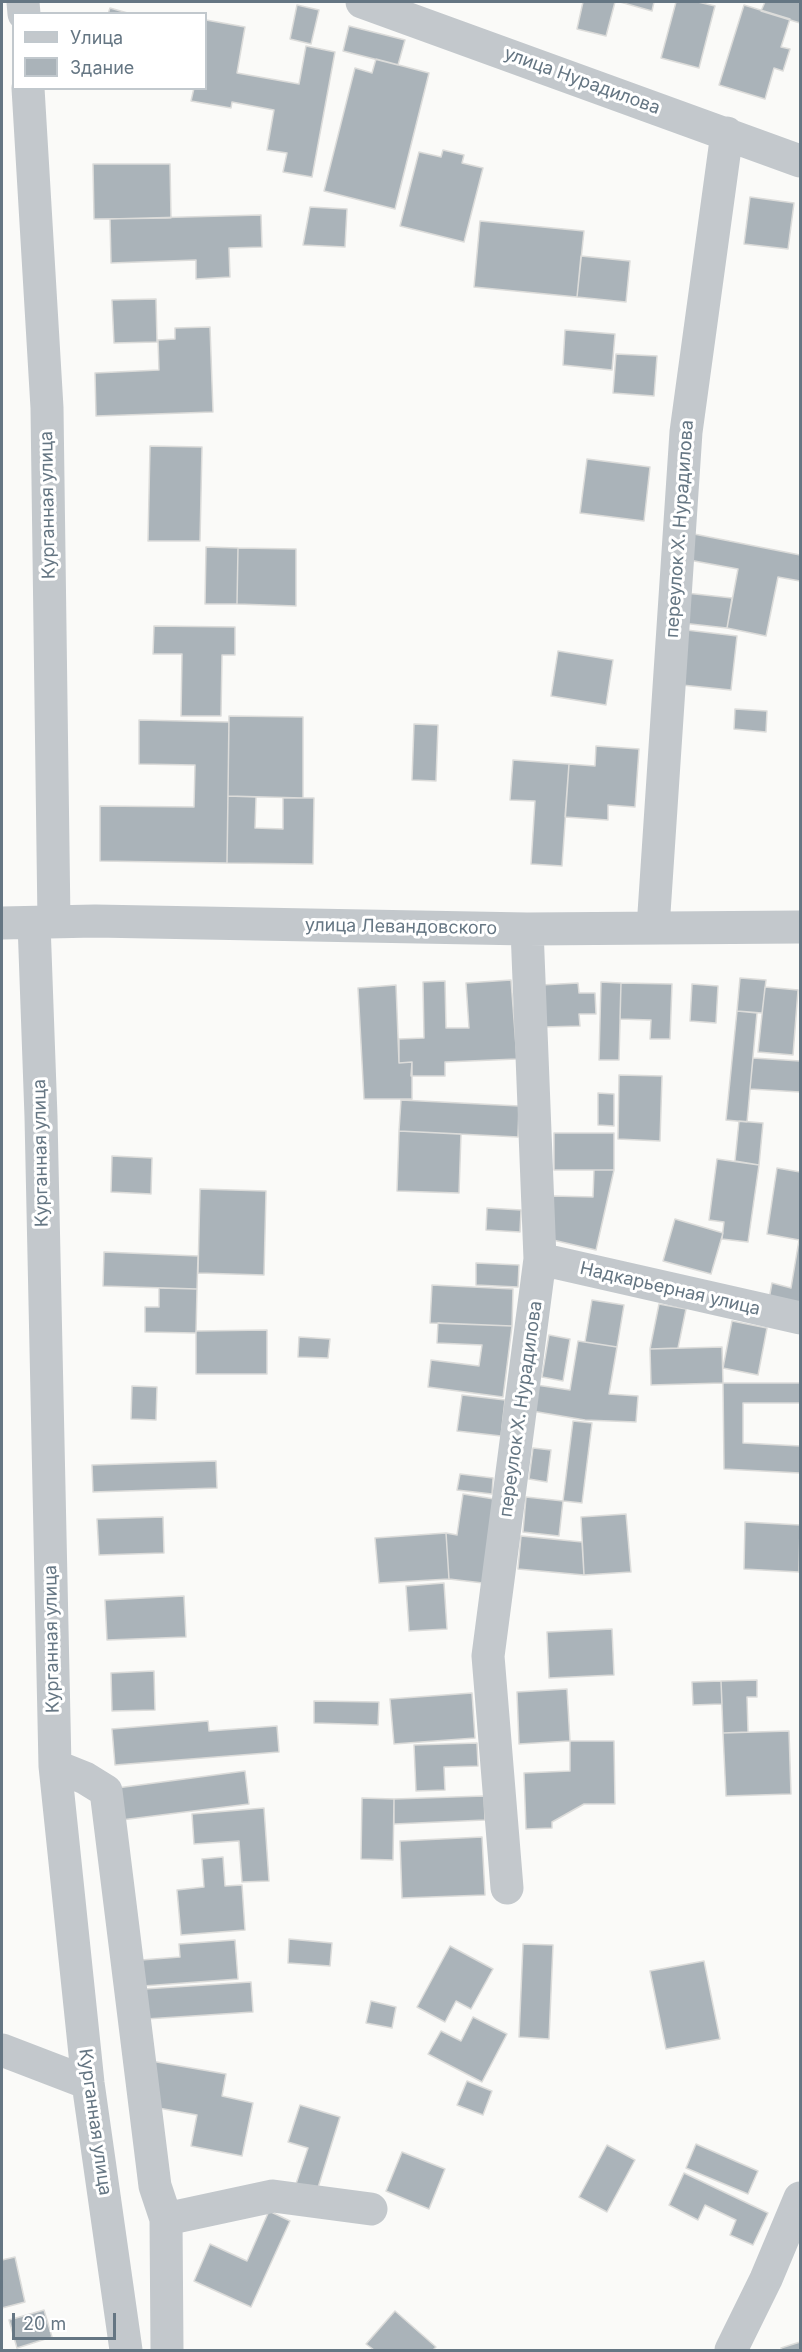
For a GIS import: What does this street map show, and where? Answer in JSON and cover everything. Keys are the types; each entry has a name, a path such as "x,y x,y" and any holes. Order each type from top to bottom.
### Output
{"street":[{"name":"улица Нурадилова","path":"362,2 801,161"},
{"name":"Курганная улица","path":"28,90 47,408 44,922 55,1766 88,2083 126,2350"},
{"name":"переулок Х. Нурадилова","path":"653,928 686,432 727,133"},
{"name":"улица Левандовского","path":"2,923 527,929 801,927"},
{"name":"переулок Х. Нурадилова","path":"507,1888 488,1656 540,1259 527,929"},
{"name":"Надкарьерная улица","path":"540,1259 801,1318"},
{"path":"55,1766 85,1778 106,1791 155,2186 166,2219 167,2350"},
{"path":"2,2050 88,2083"},
{"path":"166,2219 273,2196 371,2209"},
{"path":"731,2350 801,2198"}],"building":[{"path":"583,2 615,2 606,36 577,29"},
{"path":"620,2 654,2 652,11"},
{"path":"676,2 698,2 715,6 699,68 661,58"},
{"path":"765,2 800,2 800,23 761,11"},
{"path":"297,5 319,10 311,44 290,39"},
{"path":"744,5 790,19 781,47 790,49 783,71 774,68 765,99 719,85"},
{"path":"110,8 124,12 109,12"},
{"path":"207,20 245,27 237,73 299,84 306,46 335,52 312,177 283,172 287,153 267,150 274,110 232,102 231,108 191,101 194,90 207,90"},
{"path":"349,26 405,40 398,65 343,51"},
{"path":"376,59 429,73 395,209 324,191 355,68 372,73"},
{"path":"443,150 464,155 462,163 483,168 464,242 400,226 419,152 441,157"},
{"path":"93,164 170,164 171,218 94,219"},
{"path":"750,197 794,203 788,249 744,244"},
{"path":"310,207 347,209 345,247 303,245"},
{"path":"261,215 262,247 229,248 230,277 196,279 196,260 111,263 110,219"},
{"path":"480,221 584,231 577,297 474,287"},
{"path":"581,256 630,261 626,302 577,297"},
{"path":"156,299 157,342 114,343 112,300"},
{"path":"210,327 213,412 96,416 95,373 159,370 158,340 175,339 175,328"},
{"path":"565,330 615,334 612,370 563,365"},
{"path":"616,354 657,356 654,396 613,393"},
{"path":"150,446 202,447 200,541 148,541"},
{"path":"587,459 650,467 644,521 580,513"},
{"path":"694,534 800,555 800,581 778,577 766,636 727,628 738,569 689,560"},
{"path":"206,547 238,548 237,604 205,604"},
{"path":"238,548 296,549 296,606 237,604"},
{"path":"686,593 732,598 727,628 682,623"},
{"path":"154,626 235,627 235,655 222,655 221,716 181,716 182,654 153,654"},
{"path":"678,629 737,636 731,690 672,684"},
{"path":"558,651 613,660 606,705 551,696"},
{"path":"735,709 767,711 766,732 734,729"},
{"path":"229,716 303,717 303,798 228,796"},
{"path":"139,720 229,722 227,863 100,861 100,806 194,807 195,765 139,764"},
{"path":"414,724 438,725 436,781 412,780"},
{"path":"596,746 639,749 635,807 608,805 608,820 565,817 569,764 595,766"},
{"path":"513,760 569,764 562,866 531,864 535,801 510,800"},
{"path":"228,796 256,797 255,828 283,829 283,798 314,798 313,864 227,863"},
{"path":"740,978 766,980 762,1013 737,1011"},
{"path":"511,980 517,1059 445,1062 445,1076 411,1076 412,1062 399,1063 399,1039 424,1038 423,982 445,981 446,1028 469,1028 466,983"},
{"path":"601,982 621,983 619,1060 599,1060"},
{"path":"578,983 579,993 595,993 596,1014 579,1014 580,1026 543,1027 541,985"},
{"path":"621,983 672,984 670,1039 650,1039 651,1020 620,1019"},
{"path":"692,984 718,986 716,1023 690,1021"},
{"path":"396,985 399,1063 412,1062 412,1099 364,1099 358,988"},
{"path":"765,987 798,990 793,1055 758,1052"},
{"path":"737,1011 757,1013 747,1122 726,1120"},
{"path":"753,1058 800,1061 800,1092 750,1089"},
{"path":"619,1075 662,1076 660,1141 618,1139"},
{"path":"598,1093 614,1094 614,1126 598,1125"},
{"path":"401,1100 519,1106 518,1137 399,1131"},
{"path":"739,1121 763,1123 759,1165 735,1161"},
{"path":"399,1131 461,1134 459,1193 397,1191"},
{"path":"554,1133 614,1133 614,1170 554,1170"},
{"path":"112,1156 152,1158 151,1194 111,1192"},
{"path":"717,1159 759,1165 748,1242 722,1239 724,1222 709,1220"},
{"path":"777,1168 800,1172 800,1306 769,1299 772,1283 791,1288 799,1240 767,1234"},
{"path":"594,1170 614,1170 596,1250 553,1240 553,1196 593,1197"},
{"path":"200,1189 266,1191 264,1275 198,1273"},
{"path":"487,1208 521,1210 520,1232 486,1230"},
{"path":"675,1219 723,1233 711,1274 663,1261"},
{"path":"104,1252 198,1256 197,1289 103,1286"},
{"path":"476,1263 519,1265 518,1287 476,1285"},
{"path":"432,1285 513,1289 512,1326 430,1323"},
{"path":"159,1288 197,1289 196,1333 145,1332 145,1307 159,1307"},
{"path":"592,1300 624,1305 617,1347 585,1342"},
{"path":"659,1304 686,1309 678,1348 650,1349"},
{"path":"732,1321 767,1328 758,1375 723,1368"},
{"path":"438,1323 512,1326 503,1397 428,1387 431,1360 479,1366 482,1345 437,1343"},
{"path":"267,1330 267,1374 196,1374 196,1331"},
{"path":"549,1335 570,1339 563,1381 542,1377"},
{"path":"299,1337 330,1339 328,1358 298,1357"},
{"path":"578,1341 617,1347 609,1394 638,1396 636,1422 585,1420 532,1411 536,1385 570,1390"},
{"path":"722,1347 723,1383 651,1385 650,1349"},
{"path":"723,1383 800,1383 800,1403 743,1403 743,1443 800,1446 800,1473 724,1469"},
{"path":"132,1386 157,1387 156,1420 131,1419"},
{"path":"462,1395 505,1400 501,1436 457,1431"},
{"path":"573,1421 592,1423 582,1503 563,1501"},
{"path":"533,1448 551,1450 547,1482 529,1479"},
{"path":"216,1461 217,1488 93,1492 92,1465"},
{"path":"460,1474 493,1478 492,1494 457,1490"},
{"path":"463,1494 494,1499 483,1583 449,1579 446,1533 457,1535"},
{"path":"526,1497 563,1501 559,1536 523,1532"},
{"path":"626,1514 631,1572 584,1575 581,1517"},
{"path":"163,1517 164,1553 99,1555 97,1519"},
{"path":"745,1522 800,1525 799,1572 744,1569"},
{"path":"446,1533 449,1579 379,1583 375,1538"},
{"path":"521,1536 582,1542 584,1575 518,1569"},
{"path":"444,1583 447,1629 409,1631 406,1586"},
{"path":"184,1596 186,1637 107,1640 105,1600"},
{"path":"612,1629 614,1675 549,1678 547,1632"},
{"path":"154,1671 155,1710 112,1711 111,1673"},
{"path":"757,1680 757,1697 747,1697 748,1732 723,1733 721,1681"},
{"path":"721,1681 722,1704 693,1705 692,1682"},
{"path":"567,1689 570,1741 519,1744 517,1692"},
{"path":"472,1693 475,1738 394,1744 390,1699"},
{"path":"314,1701 379,1702 378,1725 314,1723"},
{"path":"208,1721 209,1731 277,1726 279,1752 115,1765 112,1729"},
{"path":"789,1731 791,1794 726,1796 723,1733"},
{"path":"570,1741 614,1741 615,1804 584,1804 552,1822 552,1828 526,1829 524,1773 570,1771"},
{"path":"477,1743 478,1766 444,1767 445,1790 416,1791 414,1745"},
{"path":"245,1771 249,1804 121,1820 117,1788"},
{"path":"484,1796 485,1820 394,1824 394,1799"},
{"path":"362,1798 394,1799 393,1860 361,1859"},
{"path":"264,1808 269,1881 242,1882 239,1841 194,1844 192,1814"},
{"path":"482,1837 485,1895 402,1898 400,1841"},
{"path":"223,1857 225,1886 242,1885 245,1930 181,1935 177,1890 204,1887 202,1859"},
{"path":"289,1939 332,1943 330,1966 288,1963"},
{"path":"235,1940 238,1979 143,1986 141,1960 180,1957 179,1944"},
{"path":"523,1944 553,1945 549,2039 519,2037"},
{"path":"450,1946 493,1969 471,2009 456,2001 445,2022 417,2007"},
{"path":"704,1961 720,2039 666,2049 650,1971"},
{"path":"251,1982 253,2012 146,2019 144,1989"},
{"path":"371,2001 396,2007 392,2028 366,2023"},
{"path":"473,2017 507,2034 482,2082 428,2054 441,2031 461,2041"},
{"path":"151,2061 226,2074 222,2096 253,2103 242,2156 191,2146 197,2115 153,2107"},
{"path":"467,2081 492,2091 483,2115 457,2105"},
{"path":"300,2105 340,2117 316,2194 295,2187 308,2148 288,2142"},
{"path":"696,2144 758,2171 748,2194 686,2168"},
{"path":"607,2145 635,2160 607,2212 579,2197"},
{"path":"402,2152 445,2169 429,2209 386,2191"},
{"path":"684,2173 768,2213 753,2245 730,2235 736,2220 705,2205 698,2220 669,2205"},
{"path":"269,2211 290,2221 251,2307 194,2281 210,2244 247,2261"},
{"path":"15,2257 25,2302 2,2308 2,2260"},
{"path":"44,2310 52,2337 17,2348 9,2320"},
{"path":"395,2311 436,2347 433,2350 374,2350 366,2344"},
{"path":"800,2342 800,2350 782,2350 781,2348"}]}
